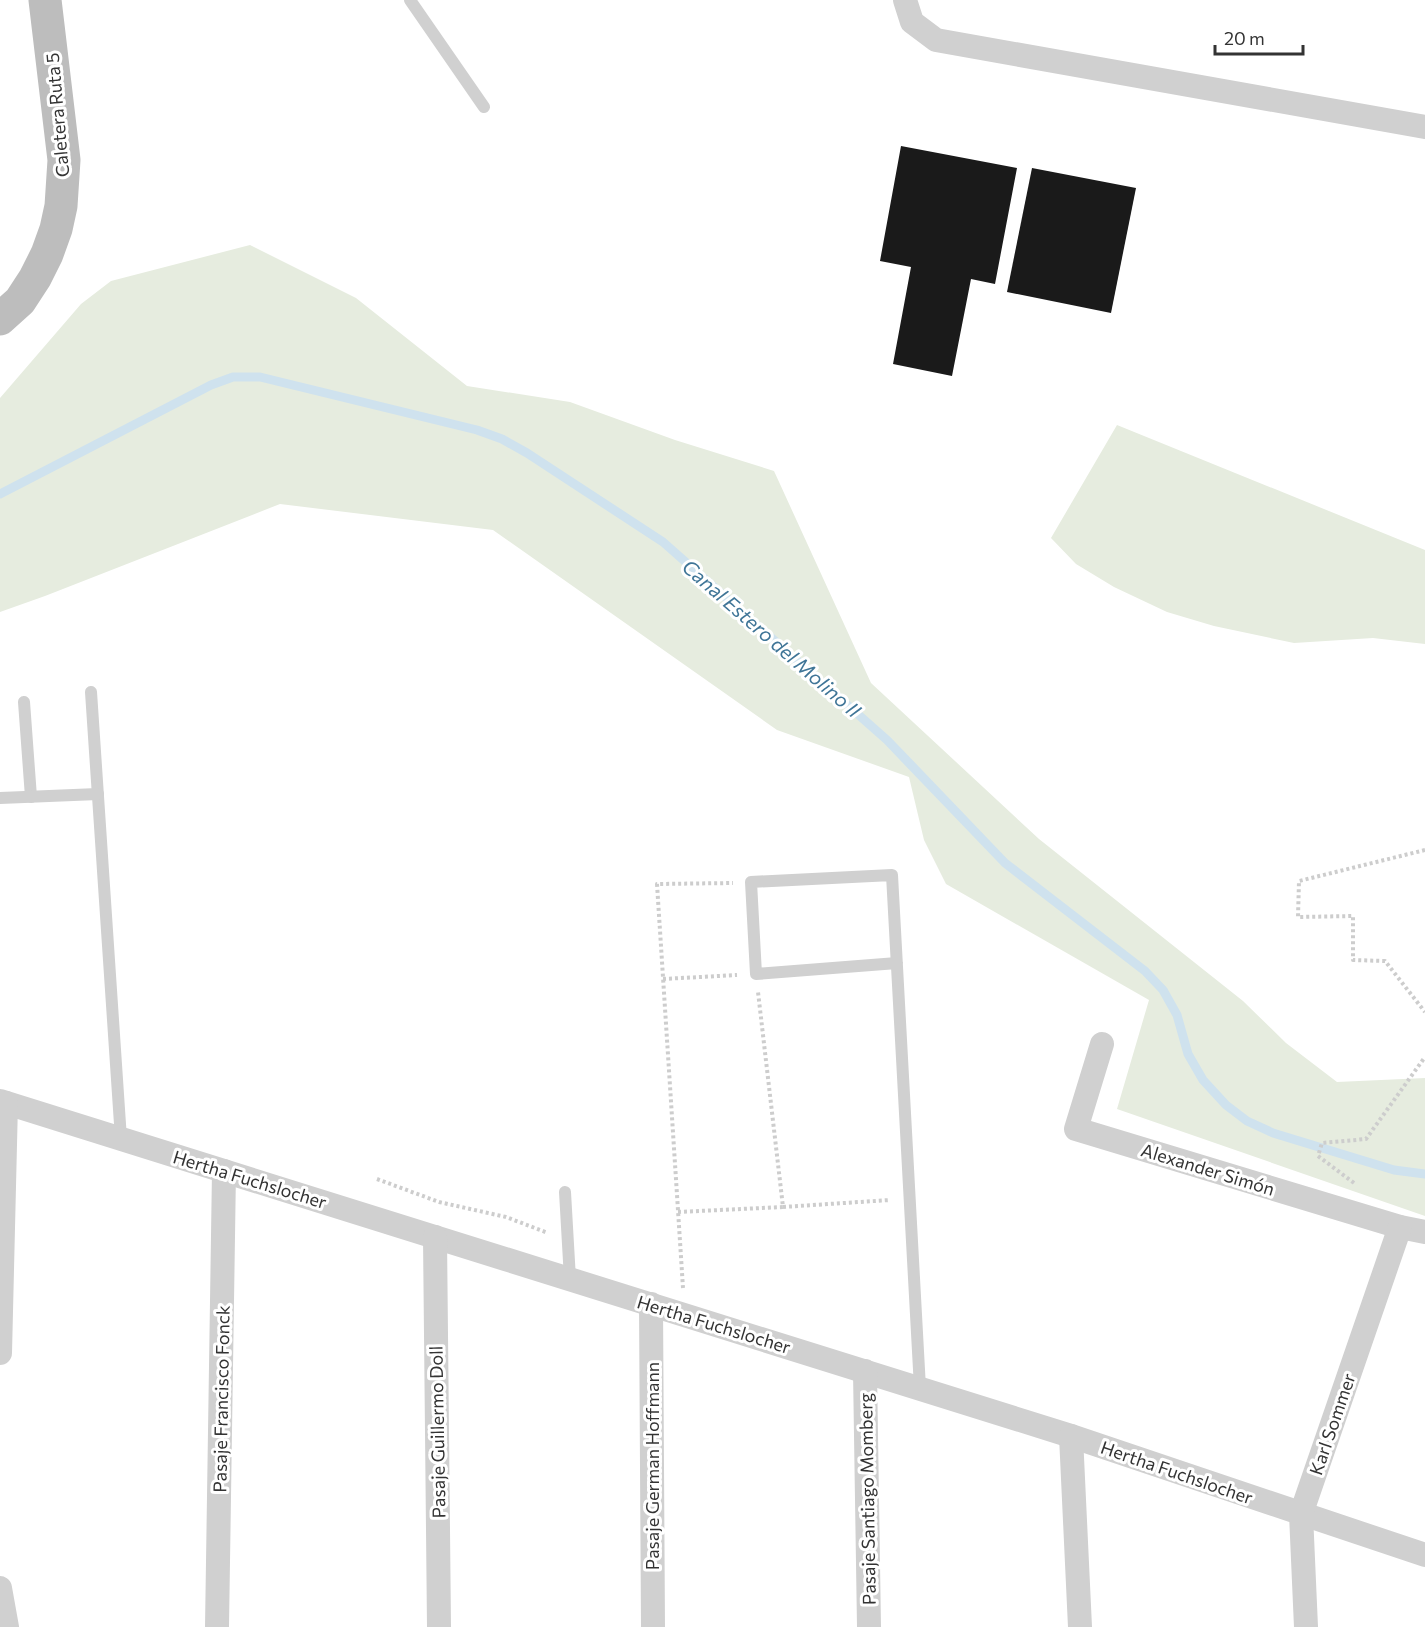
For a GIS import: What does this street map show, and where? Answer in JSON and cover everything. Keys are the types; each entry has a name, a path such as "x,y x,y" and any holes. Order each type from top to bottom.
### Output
{"street":[{"name":"Caletera Ruta 5","path":"0,319 20,301 35,278 47,254 61,206 64,160 45,0"},
{"path":"905,0 912,22 936,40 1425,127"},
{"name":"Alexander Simón","path":"1102,1044 1076,1129 1400,1227 1425,1232"},
{"path":"0,1353 3,1102"},
{"name":"Hertha Fuchslocher","path":"3,1102 1071,1436 1425,1555"},
{"name":"Pasaje Francisco Fonck","path":"217,1627 225,1171"},
{"name":"Karl Sommer","path":"1306,1627 1301,1514 1400,1227"},
{"name":"Pasaje Guillermo Doll","path":"435,1237 439,1627"},
{"name":"Pasaje German Hoffmann","path":"651,1304 653,1627"},
{"name":"Pasaje Santiago Momberg","path":"865,1371 869,1627"},
{"path":"1071,1436 1080,1627"},
{"path":"0,1588 7,1627"}],"lane":[{"path":"410,0 484,107"},
{"path":"91,692 121,1139"},
{"path":"24,702 31,797"},
{"path":"0,798 98,794"},
{"path":"897,963 756,974 751,882 892,875 897,963 910,1199 920,1388"},
{"path":"565,1192 570,1279"}],"path":[{"path":"1425,850 1299,881 1298,917 1353,916 1353,960 1385,961 1425,1012"},
{"path":"682,1263 657,884 751,882"},
{"path":"663,979 756,974 783,1207"},
{"path":"1318,1156 1322,1143 1366,1139 1425,1057"},
{"path":"377,1179 446,1204 506,1217 568,1241"},
{"path":"678,1212 910,1199"}],"shaded area":[{"path":"250,245 356,298 467,386 570,402 675,440 774,471 871,683 1039,839 1243,1001 1286,1043 1337,1082 1425,1078 1425,1216 1117,1109 1149,1000 946,884 924,840 909,777 777,730 493,530 280,504 0,612 0,398 81,304 111,281"},
{"path":"1117,425 1425,550 1425,644 1373,638 1294,643 1214,626 1167,612 1114,587 1076,564 1051,538"}],"building":[{"path":"901,146 1017,168 995,284 971,279 952,376 893,364 911,267 880,261"},
{"path":"1032,168 1136,188 1111,313 1007,292"}],"waterway":[{"name":"Canal Estero del Molino II","path":"0,494 211,385 233,377 260,377 477,430 502,439 663,542 887,740 1005,863 1145,971 1163,990 1177,1015 1188,1054 1203,1080 1226,1105 1247,1121 1273,1133 1394,1170 1425,1174"}]}
